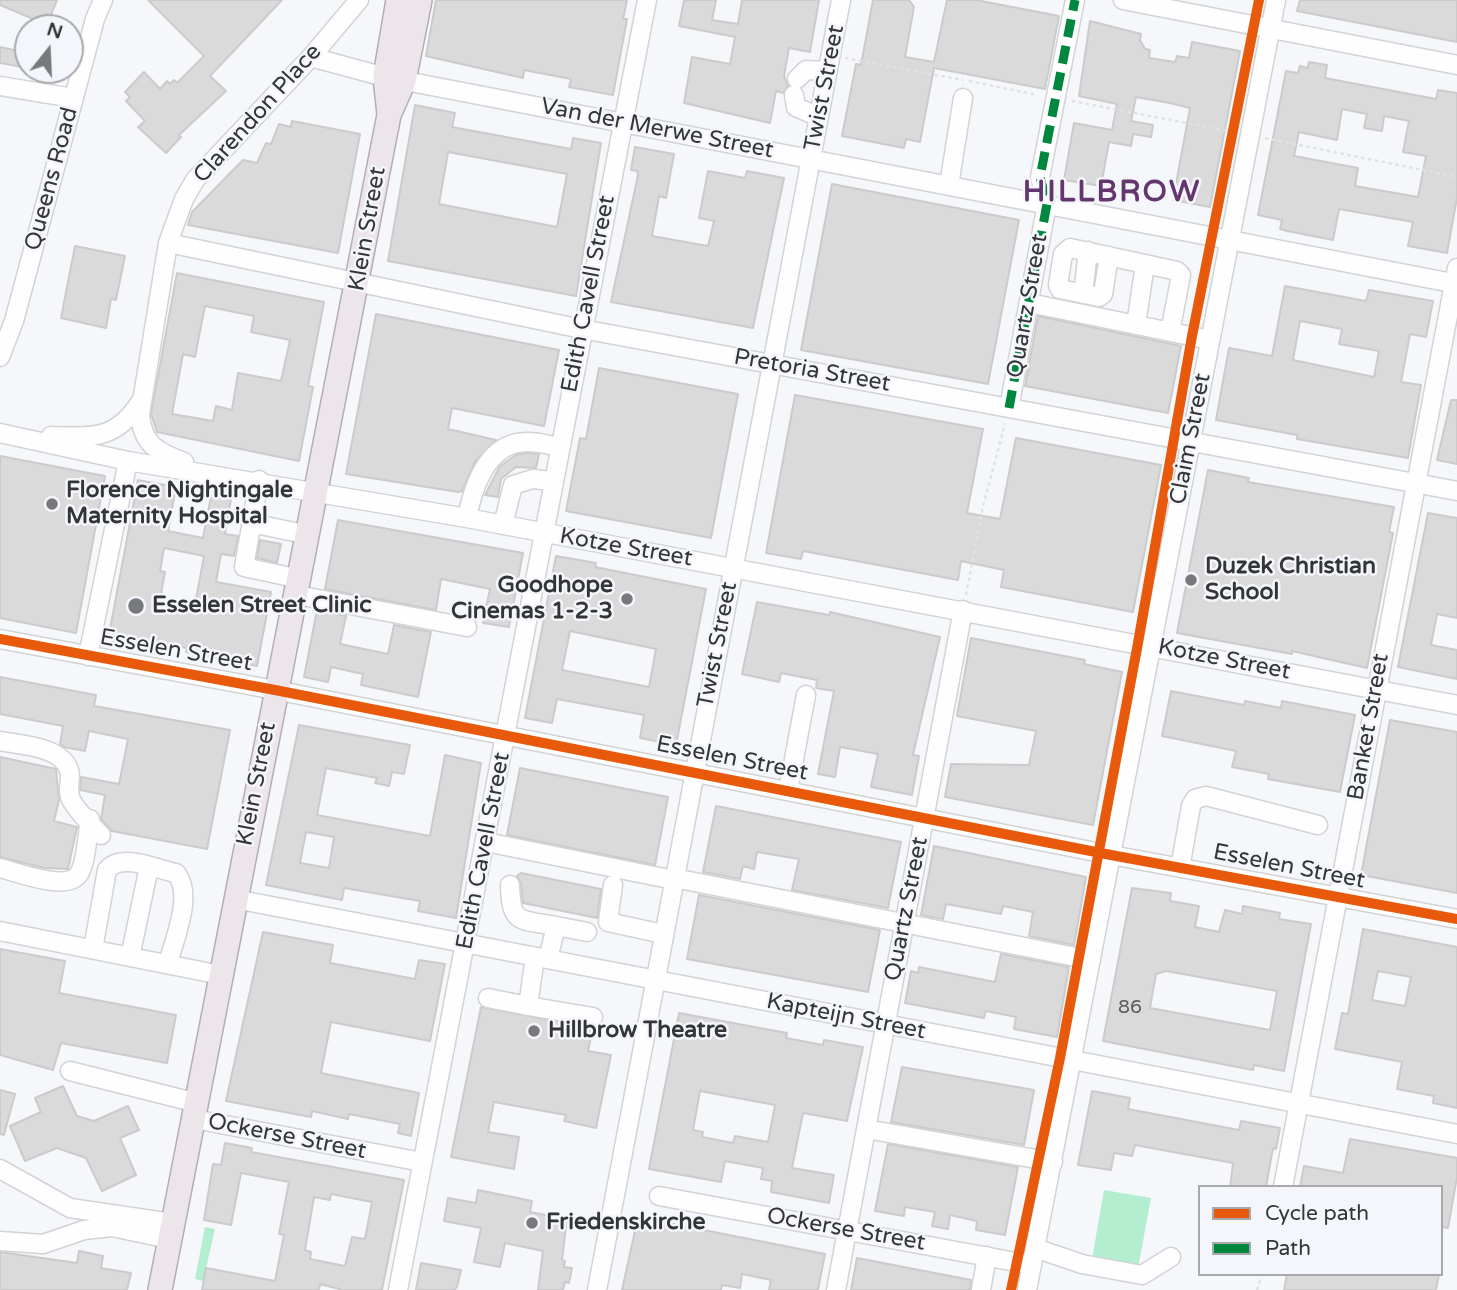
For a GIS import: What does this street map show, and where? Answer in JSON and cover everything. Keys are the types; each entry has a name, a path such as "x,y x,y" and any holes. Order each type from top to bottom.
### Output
{"main road":[{"name":"Klein Street","path":"160,1290 275,690 299,587 358,284 389,115 394,79 398,0"},
{"path":"394,79 421,0"}],"street":[{"name":"Queens Road","path":"0,357 14,321 73,98 103,0"},
{"name":"Clarendon Place","path":"214,473 152,447 141,427 141,401 168,243 184,199 195,180 311,57 359,0"},
{"name":"Edith Cavell Street","path":"398,1290 486,842 542,532 647,0"},
{"name":"Twist Street","path":"597,1290 841,0"},
{"path":"1047,204 1040,177 1074,0"},
{"path":"1123,0 1457,65"},
{"name":"Claim Street","path":"1027,1290 1210,340 1229,237 1241,134 1276,0"},
{"name":"Van der Merwe Street","path":"311,57 394,79 1047,204 1456,278"},
{"path":"819,117 796,107 795,87 806,71 829,63"},
{"path":"0,86 73,98"},
{"path":"949,185 963,98"},
{"name":"Quartz Street","path":"1009,408 1047,204"},
{"name":"Pretoria Street","path":"168,243 582,329 1457,491"},
{"path":"1109,256 1103,295 1065,291 1058,285 1065,249 1088,251 1177,271 1181,275 1170,332"},
{"path":"1083,294 1088,251"},
{"path":"1136,325 1145,264"},
{"name":"Banket Street","path":"1283,1185 1414,483 1456,278"},
{"path":"1028,303 1210,340"},
{"path":"5,434 85,436 109,433 124,422 141,401"},
{"name":"Kotze Street","path":"5,434 128,461 259,480 467,518 1457,705"},
{"path":"467,518 471,495 484,469 498,453 526,442 559,447"},
{"path":"88,656 128,461"},
{"path":"484,469 513,485 533,479 552,481"},
{"path":"259,480 244,566 299,587 467,627"},
{"path":"503,525 513,485"},
{"path":"251,523 309,535"},
{"name":"Quartz Street","path":"836,1290 963,610"},
{"name":"Esselen Street","path":"0,639 275,690 1111,855 1457,919"},
{"path":"788,792 806,695"},
{"path":"0,741 47,750 64,761 70,771 68,794 101,835"},
{"path":"1180,867 1191,806 1195,799 1206,796 1318,825"},
{"path":"0,867 61,883 72,880 80,870 90,819"},
{"path":"486,842 1091,960"},
{"path":"93,949 107,870 112,863 121,860 176,873 184,891 168,964"},
{"path":"130,957 149,867"},
{"path":"613,884 608,922 663,934"},
{"path":"509,885 510,910 515,916 587,932"},
{"name":"Kapteijn Street","path":"235,899 1457,1134"},
{"path":"528,1006 542,958 556,926"},
{"path":"0,931 221,975"},
{"path":"488,998 593,1017"},
{"name":"Ockerse Street","path":"70,1071 195,1111 422,1162"},
{"path":"866,1129 1053,1162"},
{"path":"0,1169 70,1208 171,1231"},
{"name":"Ockerse Street","path":"659,1196 988,1256 1034,1256 1142,1275 1148,1274 1171,1257"},
{"path":"64,1238 70,1208"},
{"path":"0,1241 43,1244 83,1230 112,1227 171,1231"},
{"path":"981,1290 988,1256"}],"path":[{"path":"829,63 1045,96"},
{"path":"1072,101 1457,177"},
{"path":"1235,118 1241,134"},
{"path":"1230,145 1241,134"},
{"path":"963,610 983,506 1009,408"}],"green space":[{"path":"1104,1190 1151,1198 1137,1274 1091,1265"},
{"path":"205,1227 215,1229 203,1281 195,1279"}],"building":[{"path":"0,0 57,0 51,14 21,14 0,5"},
{"path":"148,0 282,0 210,76 226,91 179,135 181,137 166,153 138,127 145,121 126,101 130,97 125,92 144,72 160,89 167,81 170,84 174,80 177,83 204,56"},
{"path":"436,0 627,0 623,19 627,19 613,95 569,87 571,79 524,70 523,78 426,56"},
{"path":"684,0 716,0 712,20 738,24 742,0 819,0 810,52 789,48 784,76 788,86 783,93 776,91 770,123 684,103 692,57 730,64 735,37 679,26"},
{"path":"873,0 909,0 914,7 905,57 934,62 947,0 976,0 1059,16 1045,89 934,68 920,142 906,139 904,148 842,136 856,64 861,65"},
{"path":"1300,0 1457,0 1457,42 1297,11"},
{"path":"1090,21 1141,34 1140,40 1145,49 1150,50 1149,58 1175,62 1177,56 1189,58 1192,42 1240,51 1210,207 1173,200 1190,108 1170,103 1136,97 1131,121 1153,125 1151,137 1133,134 1131,146 1109,142 1101,186 1064,180 1074,123 1112,130 1117,104 1079,96"},
{"path":"0,47 14,50 14,66 0,63"},
{"path":"1309,62 1327,65 1325,78 1436,99 1438,90 1457,93 1457,198 1447,253 1408,246 1413,222 1339,209 1333,240 1280,229 1282,220 1258,215 1286,71 1298,73 1300,66 1308,68","holes":["1342,109 1367,114 1364,128 1382,131 1384,116 1409,121 1403,152 1426,156 1418,197 1355,186 1358,168 1294,156 1299,132 1337,140"]},
{"path":"415,105 455,113 452,127 571,149 573,138 601,143 576,296 388,261","holes":["448,152 567,174 557,227 439,204"]},
{"path":"292,121 360,134 338,253 188,225 192,212 243,160 257,163 266,143 271,144 279,124 291,127"},
{"path":"635,147 674,154 666,198 659,196 652,236 708,246 714,221 699,218 708,171 745,178 747,171 784,178 753,328 611,302 638,175 637,171 631,170"},
{"path":"832,184 1019,220 988,384 801,350"},
{"path":"75,246 125,256 116,300 111,299 106,328 61,318"},
{"path":"177,273 324,302 308,386 313,387 299,461 157,432 151,414","holes":["205,306 254,316 251,332 290,340 281,381 238,373 232,410 216,406 213,421 172,414 183,354 195,357"]},
{"path":"1285,286 1366,301 1369,290 1433,301 1426,337 1410,334 1401,382 1421,385 1408,458 1297,439 1297,435 1216,420 1229,348 1272,356","holes":["1300,321 1342,329 1339,344 1379,351 1374,377 1293,360"]},
{"path":"376,314 559,350 544,426 452,408 448,429 496,440 475,462 462,491 458,492 346,474"},
{"path":"1038,316 1181,346 1168,413 1025,386"},
{"path":"599,368 738,394 711,538 566,511 580,438 586,439"},
{"path":"795,395 983,429 967,513 1000,519 1016,438 1161,465 1133,612 1001,587 1004,570 961,561 958,580 803,551 801,559 766,553"},
{"path":"1451,400 1457,400 1457,464 1437,460"},
{"path":"539,454 536,468 516,467 501,479 498,497 485,495 500,466 516,455"},
{"path":"0,456 105,476 76,633 0,618"},
{"path":"1208,470 1249,478 1248,482 1394,507 1389,532 1393,533 1367,668 1292,651 1292,654 1177,633"},
{"path":"138,480 176,487 168,531 203,538 211,496 231,499 225,534 238,536 234,556 221,554 216,582 271,592 257,666 186,652 187,648 151,642 150,649 108,640","holes":["164,548 204,556 195,605 160,599 165,572 160,571"]},
{"path":"1428,513 1457,518 1457,618 1437,614 1431,645 1457,650 1457,679 1398,667"},
{"path":"338,520 523,553 509,627 483,623 490,589 441,579 436,610 325,589"},
{"path":"260,540 281,544 277,563 257,558"},
{"path":"556,556 596,563 595,567 706,589 676,745 640,738 644,715 557,699 552,723 525,718","holes":["570,631 656,649 649,687 562,670"]},
{"path":"757,602 829,615 830,612 940,637 913,755 919,756 912,795 871,787 878,754 840,747 835,777 818,774 834,691 816,688 817,680 781,673 779,682 742,674"},
{"path":"317,610 346,616 340,644 388,654 394,625 431,632 418,697 361,685 363,674 331,667 328,682 304,677"},
{"path":"971,638 1085,660 1084,664 1122,672 1093,825 945,797 951,764 1029,765 1036,731 957,716"},
{"path":"0,677 96,695 94,706 230,730 207,849 112,831 101,819 105,795 80,790 81,777 119,784 128,739 89,731 85,751 64,747 60,744 63,726 0,714"},
{"path":"1171,691 1244,705 1245,701 1281,708 1282,701 1355,715 1340,792 1268,779 1269,774 1232,767 1236,751 1162,736"},
{"path":"1390,720 1457,732 1457,893 1361,875"},
{"path":"299,725 410,745 404,774 392,772 389,786 375,783 377,778 326,768 317,815 430,836 445,755 481,763 456,918 418,911 420,901 344,888 342,900 266,885","holes":["306,832 334,837 329,868 300,863"]},
{"path":"0,757 56,769 59,800 54,821 77,827 68,869 44,868 0,857"},
{"path":"520,768 668,797 655,865 507,835"},
{"path":"716,806 901,842 888,908 792,890 799,859 757,852 754,869 743,866 740,879 703,872"},
{"path":"934,846 1086,877 1074,945 1029,936 1033,912 1003,906 1001,914 946,904 943,919 921,915"},
{"path":"521,873 601,889 597,918 523,903 521,884 517,876"},
{"path":"1132,888 1171,893 1170,901 1199,906 1195,927 1219,932 1225,910 1242,914 1243,906 1280,913 1279,919 1311,924 1284,1071 1254,1065 1253,1070 1103,1041","holes":["1166,971 1277,991 1270,1030 1150,1008 1156,974"]},
{"path":"699,895 880,930 868,992 687,959"},
{"path":"1363,929 1457,947 1457,1108 1433,1103 1434,1096 1397,1089 1402,1062 1335,1049 1342,1013 1348,1014","holes":["1378,971 1411,977 1405,1006 1372,1000"]},
{"path":"263,932 333,945 330,963 415,979 419,960 445,964 430,1041 331,1022 321,1073 419,1093 411,1136 398,1133 400,1124 349,1114 348,1119 312,1111 311,1117 226,1101"},
{"path":"0,949 65,961 59,993 176,1015 167,1063 61,1043 53,1070 0,1055"},
{"path":"1001,954 1069,967 1057,1037 1014,1029 1016,1017 986,1011 984,1018 905,1003 911,971 918,973 919,967 995,982"},
{"path":"481,1007 593,1028 588,1051 611,1055 596,1128 564,1121 566,1115 494,1102 488,1132 519,1137 514,1169 451,1157"},
{"path":"679,1013 787,1033 786,1038 823,1045 824,1040 863,1047 847,1121 803,1113 792,1168 834,1175 829,1203 771,1192 772,1181 761,1179 763,1168 725,1161 721,1182 649,1169","holes":["700,1091 775,1105 768,1142 735,1136 733,1143 702,1137 703,1132 693,1130"]},
{"path":"902,1067 1034,1090 1024,1145 891,1122"},
{"path":"63,1086 77,1116 94,1121 128,1106 139,1130 120,1138 136,1175 102,1191 86,1158 57,1148 25,1161 10,1126 41,1112 35,1098"},
{"path":"0,1090 15,1094 4,1135 0,1134"},
{"path":"1092,1091 1130,1098 1128,1109 1239,1130 1241,1121 1280,1128 1276,1149 1273,1148 1266,1185 1230,1185 1233,1163 1135,1145 1132,1156 1114,1153 1111,1170 1078,1165"},
{"path":"1350,1139 1457,1158 1457,1177 1448,1228 1443,1227 1443,1185 1300,1185 1304,1166 1343,1173"},
{"path":"225,1143 252,1148 251,1152 404,1180 382,1290 343,1290 320,1284 319,1290 202,1290 206,1268 275,1281 284,1235 279,1234 289,1182 241,1173 231,1225 204,1220 213,1164 221,1165","holes":["331,1194 372,1202 365,1239 352,1237 345,1266 310,1259 311,1252 305,1250 314,1197 330,1200"]},
{"path":"888,1144 1018,1167 1005,1235 976,1230 977,1221 950,1215 948,1229 932,1226 935,1212 905,1207 904,1216 875,1211"},
{"path":"478,1190 532,1201 530,1212 567,1219 562,1260 565,1261 564,1267 572,1268 569,1283 565,1282 563,1290 538,1290 543,1251 505,1243 500,1267 474,1262 481,1228 444,1221 448,1198 476,1203"},
{"path":"638,1217 825,1254 818,1290 769,1290 771,1280 742,1274 740,1288 722,1285 721,1290 622,1290"},
{"path":"79,1251 103,1256 101,1268 131,1273 127,1290 0,1290 0,1252 77,1263"},
{"path":"857,1258 971,1280 970,1290 851,1290"},
{"path":"421,1263 461,1270 457,1287 454,1290 416,1290"},
{"path":"1287,1276 1439,1276 1436,1290 1284,1290"}],"marked path":[{"path":"1009,408 1047,204 1040,177 1075,0"}],"cycle path":[{"path":"1011,1290 1060,1058 1192,336 1259,0"},
{"path":"0,639 275,690 1111,855 1457,919"}],"place":[{"name":"Florence Nightingale Maternity Hospital","path":"52,504"},
{"name":"Duzek Christian School","path":"1191,580"},
{"name":"Goodhope Cinemas 1-2-3","path":"627,599"},
{"name":"Esselen Street Clinic","path":"136,606"},
{"name":"Hillbrow Theatre","path":"534,1031"},
{"name":"Friedenskirche","path":"532,1223"}],"district":[{"name":"HILLBROW","path":"1112,193"}]}
